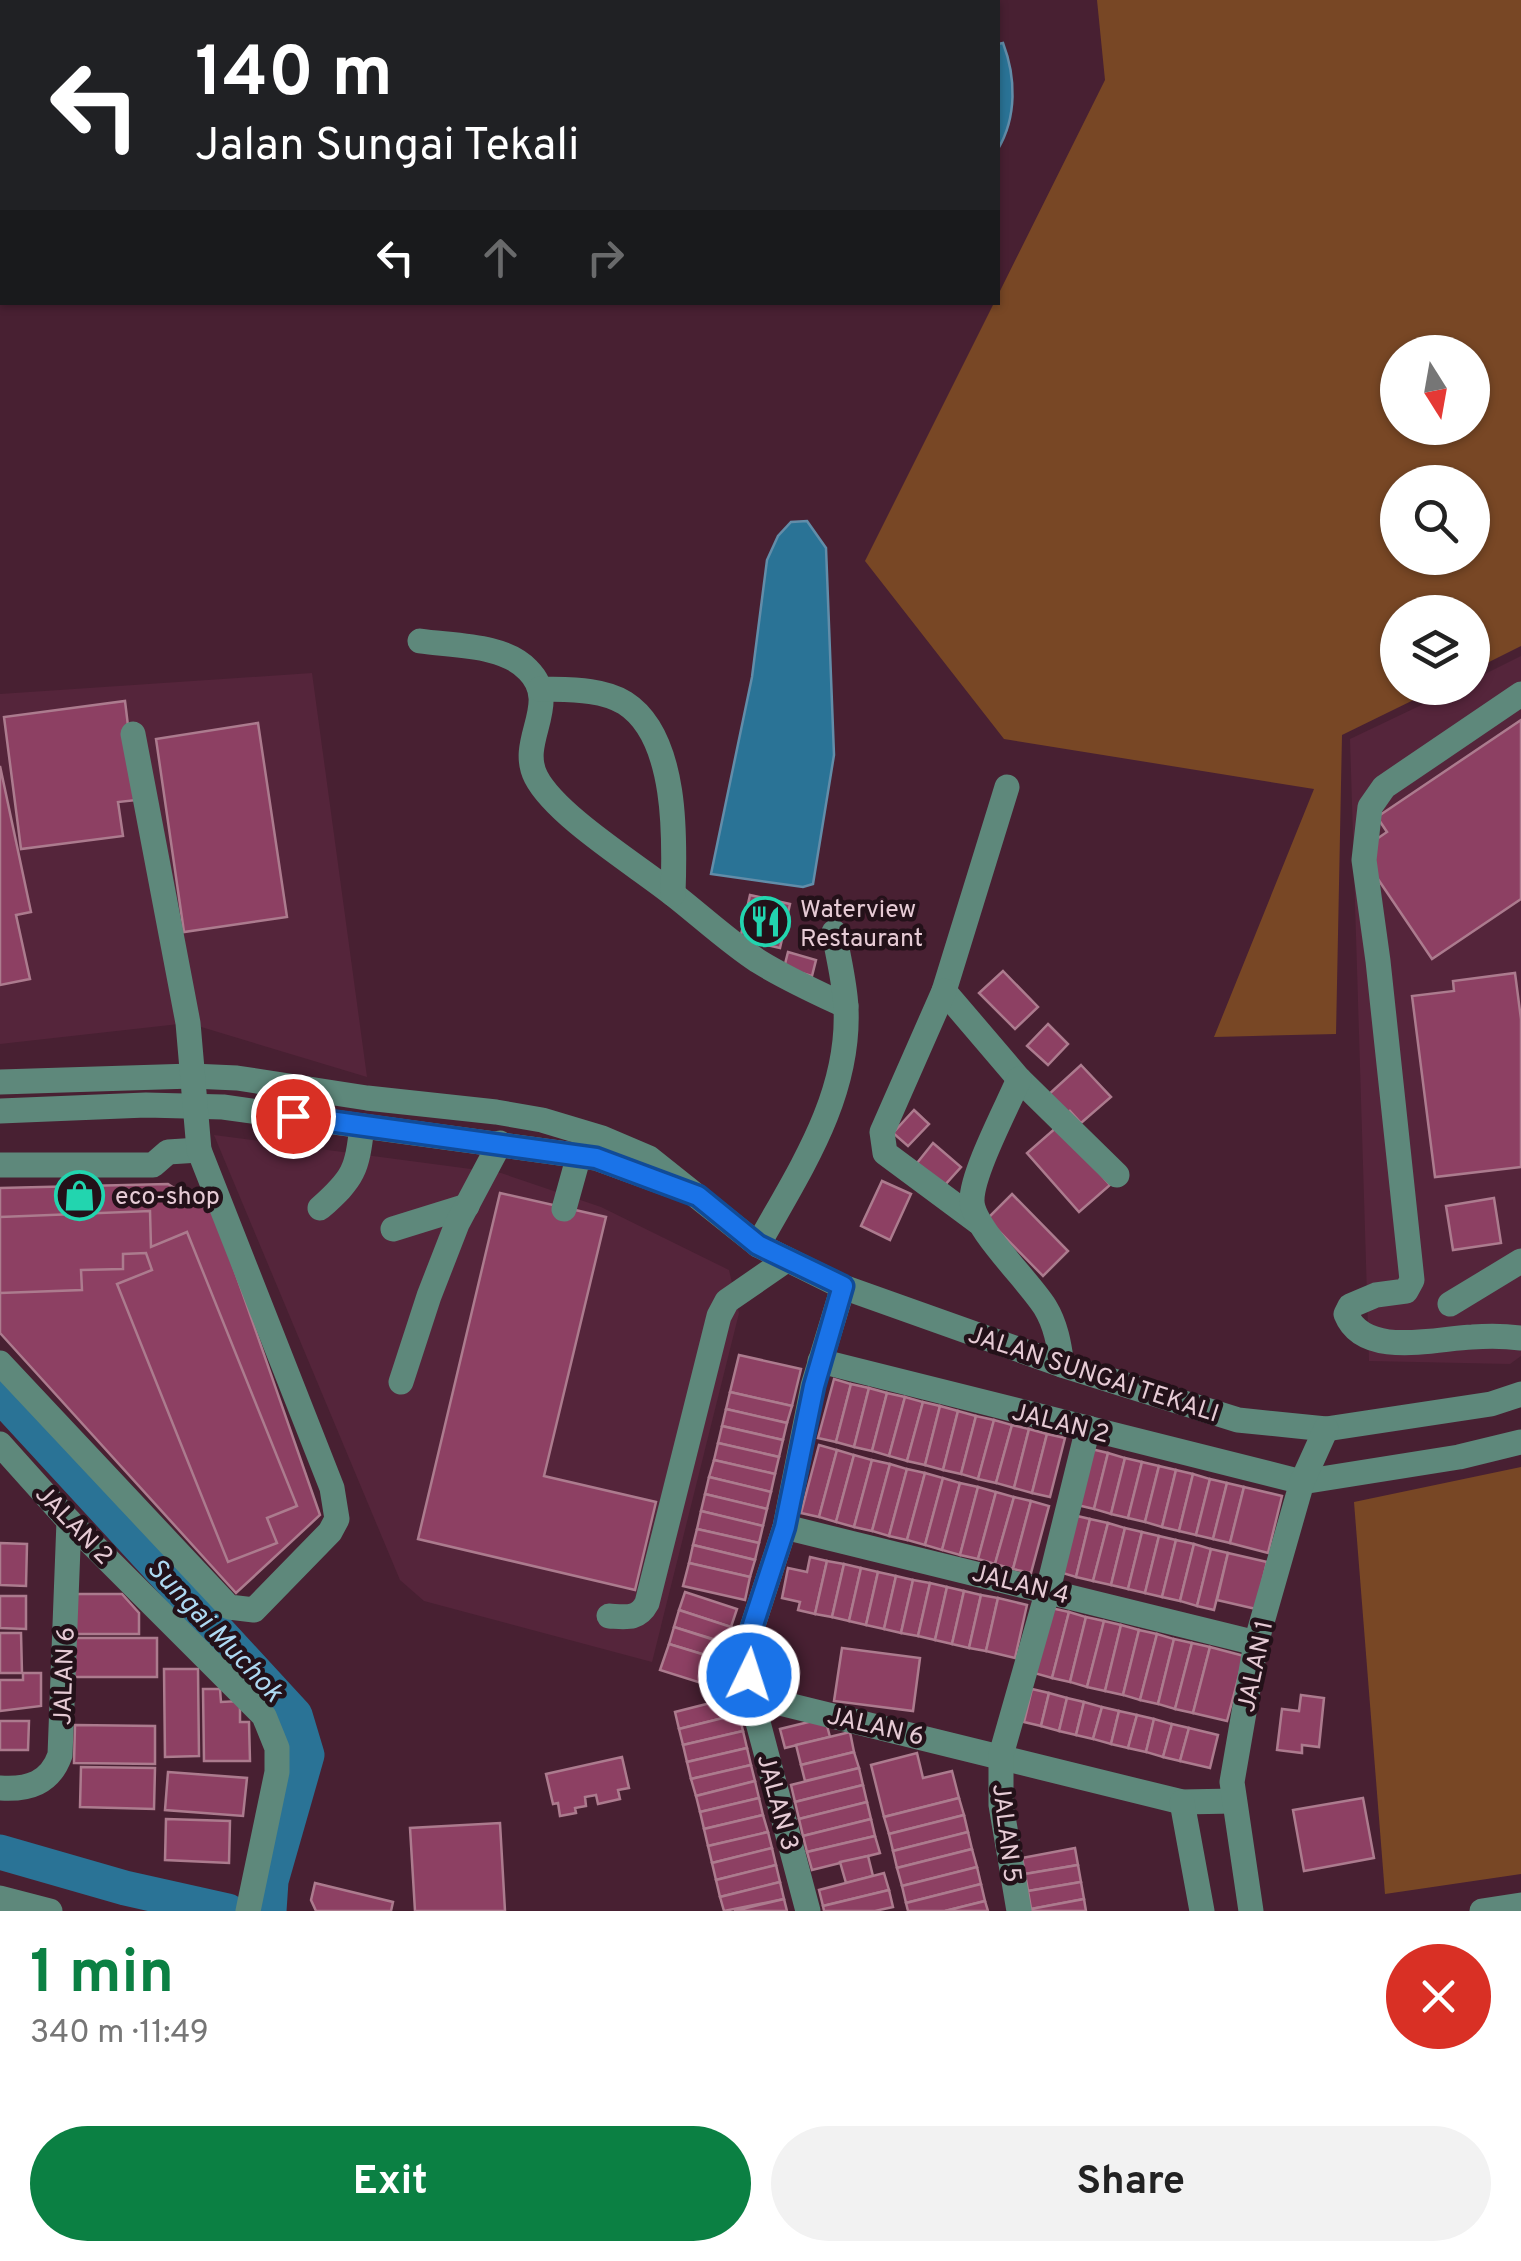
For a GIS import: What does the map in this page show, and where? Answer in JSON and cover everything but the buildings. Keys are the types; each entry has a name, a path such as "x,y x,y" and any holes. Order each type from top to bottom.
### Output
{"street":[{"path":"420,641 500,653 532,672 544,707 530,757 540,784 580,823 755,959 846,1006"},
{"path":"540,690 591,691 624,702 641,719 658,748 669,785 676,831 673,894"},
{"path":"1521,694 1384,787 1370,807 1364,860 1412,1280 1406,1291 1376,1295 1350,1306 1346,1314 1356,1328 1379,1340 1409,1344 1470,1336 1521,1338"},
{"path":"0,1363 228,1607 254,1610 338,1519 332,1488 199,1150 188,1023 132,734"},
{"path":"1007,786 944,991 882,1132 882,1145 885,1153 978,1222 1045,1306 1057,1331 1062,1365"},
{"path":"758,1245 822,1128 835,1094 846,1043 846,1006 834,932"},
{"path":"944,991 1019,1079 1116,1175"},
{"name":"JALAN SUNGAI TEKALI","path":"0,1082 192,1076 312,1087 366,1098 542,1120 602,1138 649,1158 758,1245 785,1261 843,1286 1062,1365 1238,1420 1326,1429 1491,1404 1521,1394"},
{"path":"978,1222 971,1203 974,1187 1019,1079"},
{"name":"JALAN SUNGAI TEKALI","path":"0,1112 194,1106 362,1126 579,1155 644,1174 698,1196"},
{"path":"320,1208 357,1167 362,1126"},
{"path":"401,1382 428,1296 457,1224 500,1143"},
{"path":"0,1166 152,1166 168,1152 199,1150"},
{"path":"564,1210 579,1155"},
{"path":"393,1229 468,1206"},
{"path":"609,1616 632,1618 647,1604 719,1316 728,1302 785,1261"},
{"path":"1450,1304 1521,1261"},
{"name":"JALAN 3","path":"808,1911 751,1696 747,1654 785,1527 820,1361 843,1286"},
{"name":"JALAN 2","path":"820,1361 1302,1482"},
{"path":"1001,1754 1048,1590 1088,1428"},
{"name":"JALAN 1","path":"1251,1911 1232,1782 1256,1643 1302,1482 1326,1429"},
{"path":"1302,1482 1459,1458 1521,1442"},
{"name":"JALAN 2","path":"0,1444 69,1521 264,1716 277,1748 277,1772 250,1900"},
{"name":"JALAN 6","path":"0,1788 34,1786 46,1780 60,1756 69,1521"},
{"name":"JALAN 4","path":"785,1527 1256,1643"},
{"name":"JALAN 6","path":"751,1696 1001,1754 1182,1802 1234,1800"},
{"name":"JALAN 5","path":"1001,1754 1001,1804 1019,1911"},
{"path":"1182,1802 1202,1911"},
{"path":"0,1898 34,1909"},
{"path":"1482,1911 1521,1905"}],"shaded area":[{"path":"1097,0 1521,0 1521,646 1490,662 1490,595 1380,595 1380,705 1403,705 1342,735 1336,1034 1214,1037 1314,789 1004,739 865,561 993,305 1000,305 1000,291 1105,80"},
{"path":"1521,656 1521,1356 1510,1364 1369,1361 1350,739 1421,705 1490,705 1490,672"},
{"path":"312,673 367,1077 188,1023 0,1044 0,694"},
{"path":"214,1135 501,1173 601,1207 729,1270 739,1313 652,1662 424,1601 400,1580"},
{"path":"1521,1467 1521,1874 1385,1894 1354,1502"}],"water":[{"path":"1003,43 1010,69 1012,97 1009,124 1000,145"},
{"path":"807,521 826,548 834,755 813,884 803,887 711,874 752,677 767,560 778,536 791,522"}],"waterway":[{"name":"Sungai Muchok","path":"0,1395 295,1715 307,1755 271,1881 269,1911"},
{"path":"0,1852 125,1888 228,1911"}],"place":[{"name":"Waterview Restaurant","path":"765,922"},
{"name":"eco-shop","path":"80,1195"}],"route":[{"path":"293,1116 596,1158 698,1196 758,1245 843,1286 814,1386 785,1527 751,1631 749,1675"}]}
